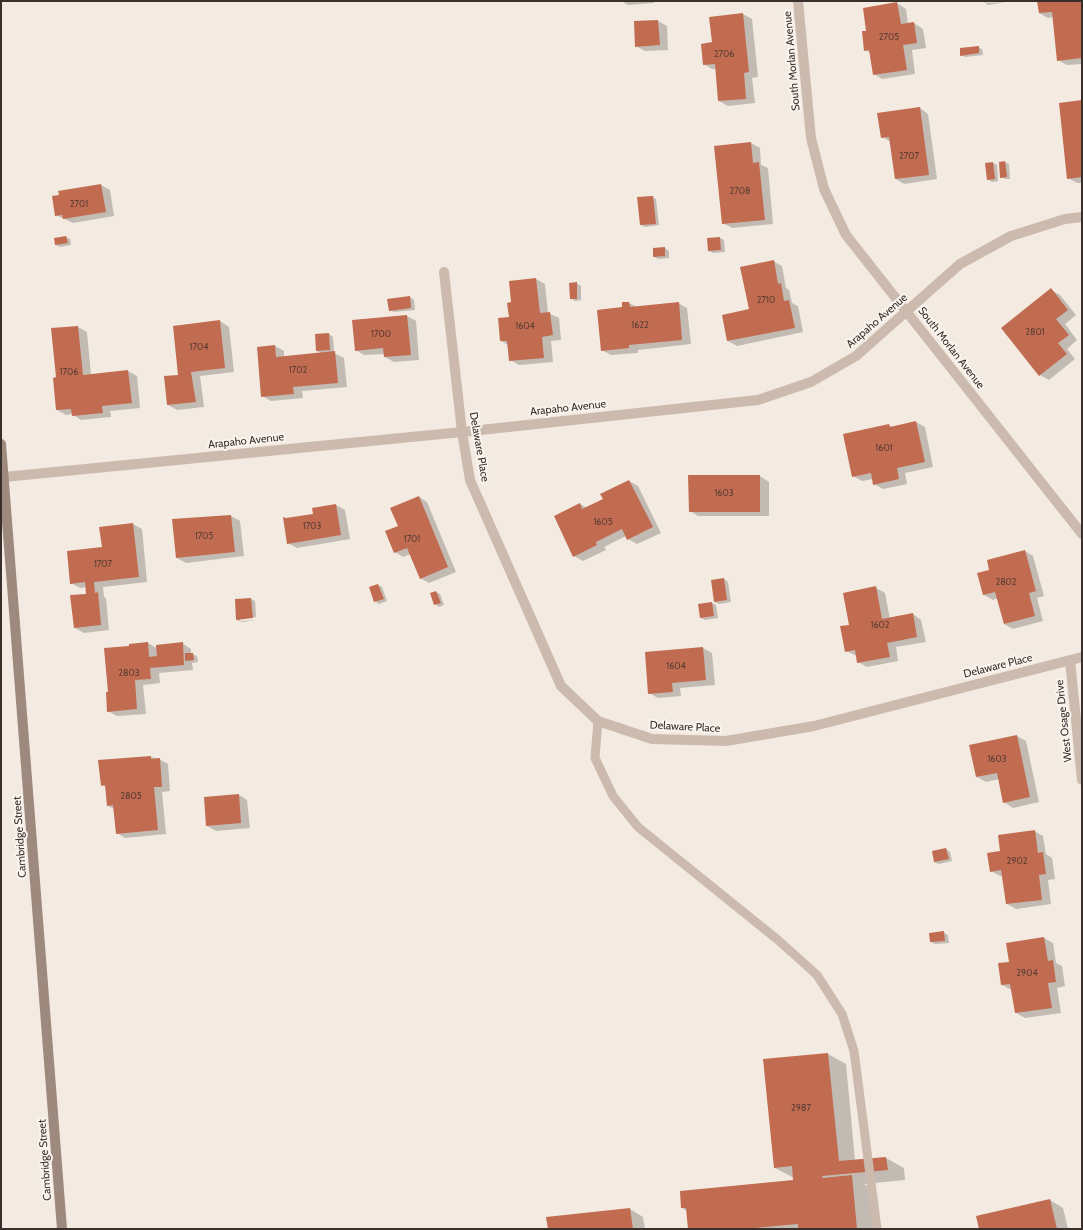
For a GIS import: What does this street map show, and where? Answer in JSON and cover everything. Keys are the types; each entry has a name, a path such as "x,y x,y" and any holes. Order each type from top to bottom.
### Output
{"street":[{"name":"South Morlan Avenue","path":"798,1 811,138 824,189 846,235 1082,534"},
{"name":"Arapaho Avenue","path":"4,477 462,432 758,400 811,382 856,356 960,264 1011,236 1065,218 1082,217"},
{"name":"Delaware Place","path":"444,272 462,432 470,480 561,686 598,721 652,739 726,741 814,726 1082,656"},
{"name":"Cambridge Street","path":"1,444 62,1229"},
{"name":"West Osage Drive","path":"1070,660 1082,780"}],"lane":[{"path":"598,721 594,758 613,796 638,827 778,940 817,975 842,1014 854,1051 877,1229"}],"building":[{"path":"1037,1 1082,1 1082,58 1057,61 1052,12 1039,13"},
{"path":"897,2 901,24 914,22 917,43 903,45 907,70 873,75 869,50 864,51 862,31 866,31 863,8"},
{"path":"743,13 749,72 744,73 746,99 718,101 715,64 703,65 701,44 712,42 709,17"},
{"path":"658,20 660,45 635,47 634,21"},
{"path":"979,46 979,53 960,56 960,48"},
{"path":"1082,100 1082,177 1067,179 1059,103"},
{"path":"920,107 929,175 895,179 889,137 881,138 877,113"},
{"path":"751,142 753,163 759,162 765,220 722,224 714,146"},
{"path":"1005,161 1007,177 1000,178 999,162"},
{"path":"993,162 995,179 987,180 985,163"},
{"path":"101,184 106,212 63,219 62,215 55,216 52,196 59,195 58,191"},
{"path":"653,196 656,224 640,225 637,197"},
{"path":"66,236 68,243 55,245 54,238"},
{"path":"720,237 721,250 708,251 707,238"},
{"path":"665,247 665,256 653,257 653,248"},
{"path":"774,260 778,284 781,283 784,301 789,300 795,328 727,341 722,315 749,309 740,267"},
{"path":"536,278 540,313 550,312 553,335 542,337 544,358 509,361 507,341 500,341 498,318 509,317 507,303 511,302 509,281"},
{"path":"577,282 577,299 570,299 569,283"},
{"path":"1051,288 1068,310 1056,319 1069,335 1058,343 1067,354 1039,376 1001,328"},
{"path":"410,296 411,308 389,311 387,299"},
{"path":"622,302 629,302 630,307 679,302 682,340 629,345 629,348 601,351 597,310 622,307"},
{"path":"407,315 411,355 384,357 383,348 355,351 352,320"},
{"path":"220,320 225,368 191,372 196,402 167,405 164,376 178,375 173,326"},
{"path":"78,326 83,375 128,370 132,403 102,406 103,413 72,416 71,409 56,410 53,378 56,377 51,328"},
{"path":"329,333 330,350 316,351 315,334"},
{"path":"275,345 276,357 335,351 338,383 293,387 294,394 261,397 257,347"},
{"path":"916,421 925,462 897,468 899,479 873,485 871,473 852,477 843,434 889,424 890,427"},
{"path":"688,475 760,475 760,512 689,512"},
{"path":"629,480 653,527 627,540 622,529 596,542 597,545 573,557 554,516 580,503 582,509 603,499 600,494"},
{"path":"419,496 448,567 420,579 407,548 394,553 385,531 398,526 390,508"},
{"path":"336,504 341,535 287,544 283,517 286,518 313,514 312,508"},
{"path":"231,515 235,552 176,558 172,519"},
{"path":"133,523 139,577 94,582 95,593 98,592 101,625 74,628 70,595 86,594 85,582 70,584 67,551 102,547 99,527"},
{"path":"1025,550 1036,591 1029,593 1035,616 1004,624 995,592 983,595 977,573 989,570 987,560"},
{"path":"724,578 727,600 714,602 711,580"},
{"path":"378,584 384,599 374,602 369,587"},
{"path":"876,586 882,619 913,613 917,637 887,643 890,657 857,663 855,650 845,652 840,626 849,625 843,593"},
{"path":"436,591 441,603 434,605 430,593"},
{"path":"251,598 253,618 236,620 235,599"},
{"path":"712,602 714,616 700,618 698,604"},
{"path":"148,642 149,657 157,656 156,645 183,642 184,665 150,668 151,679 135,680 137,709 107,712 106,692 108,692 104,648 129,646 129,644"},
{"path":"703,647 706,680 672,683 673,692 648,694 645,652"},
{"path":"185,653 193,653 194,660 185,661"},
{"path":"1017,735 1030,797 1003,803 997,773 976,777 969,745"},
{"path":"151,756 151,759 160,758 162,787 154,787 158,830 116,834 113,805 107,806 105,785 101,786 98,760"},
{"path":"239,794 241,823 206,826 204,797"},
{"path":"1035,830 1038,853 1043,852 1046,874 1039,875 1042,900 1006,904 1001,870 990,872 987,853 1000,851 998,835"},
{"path":"946,848 949,859 934,862 932,851"},
{"path":"944,931 945,941 930,942 929,933"},
{"path":"1044,937 1048,961 1053,960 1056,982 1048,983 1052,1008 1015,1013 1010,984 1001,985 998,963 1009,962 1006,943"},
{"path":"828,1053 839,1161 886,1157 888,1170 822,1176 823,1178 852,1175 857,1229 798,1229 798,1224 744,1229 688,1229 686,1208 681,1208 680,1191 793,1180 792,1166 774,1168 763,1059"},
{"path":"1050,1199 1057,1229 979,1229 976,1216"},
{"path":"630,1208 633,1229 548,1229 546,1217"}]}
